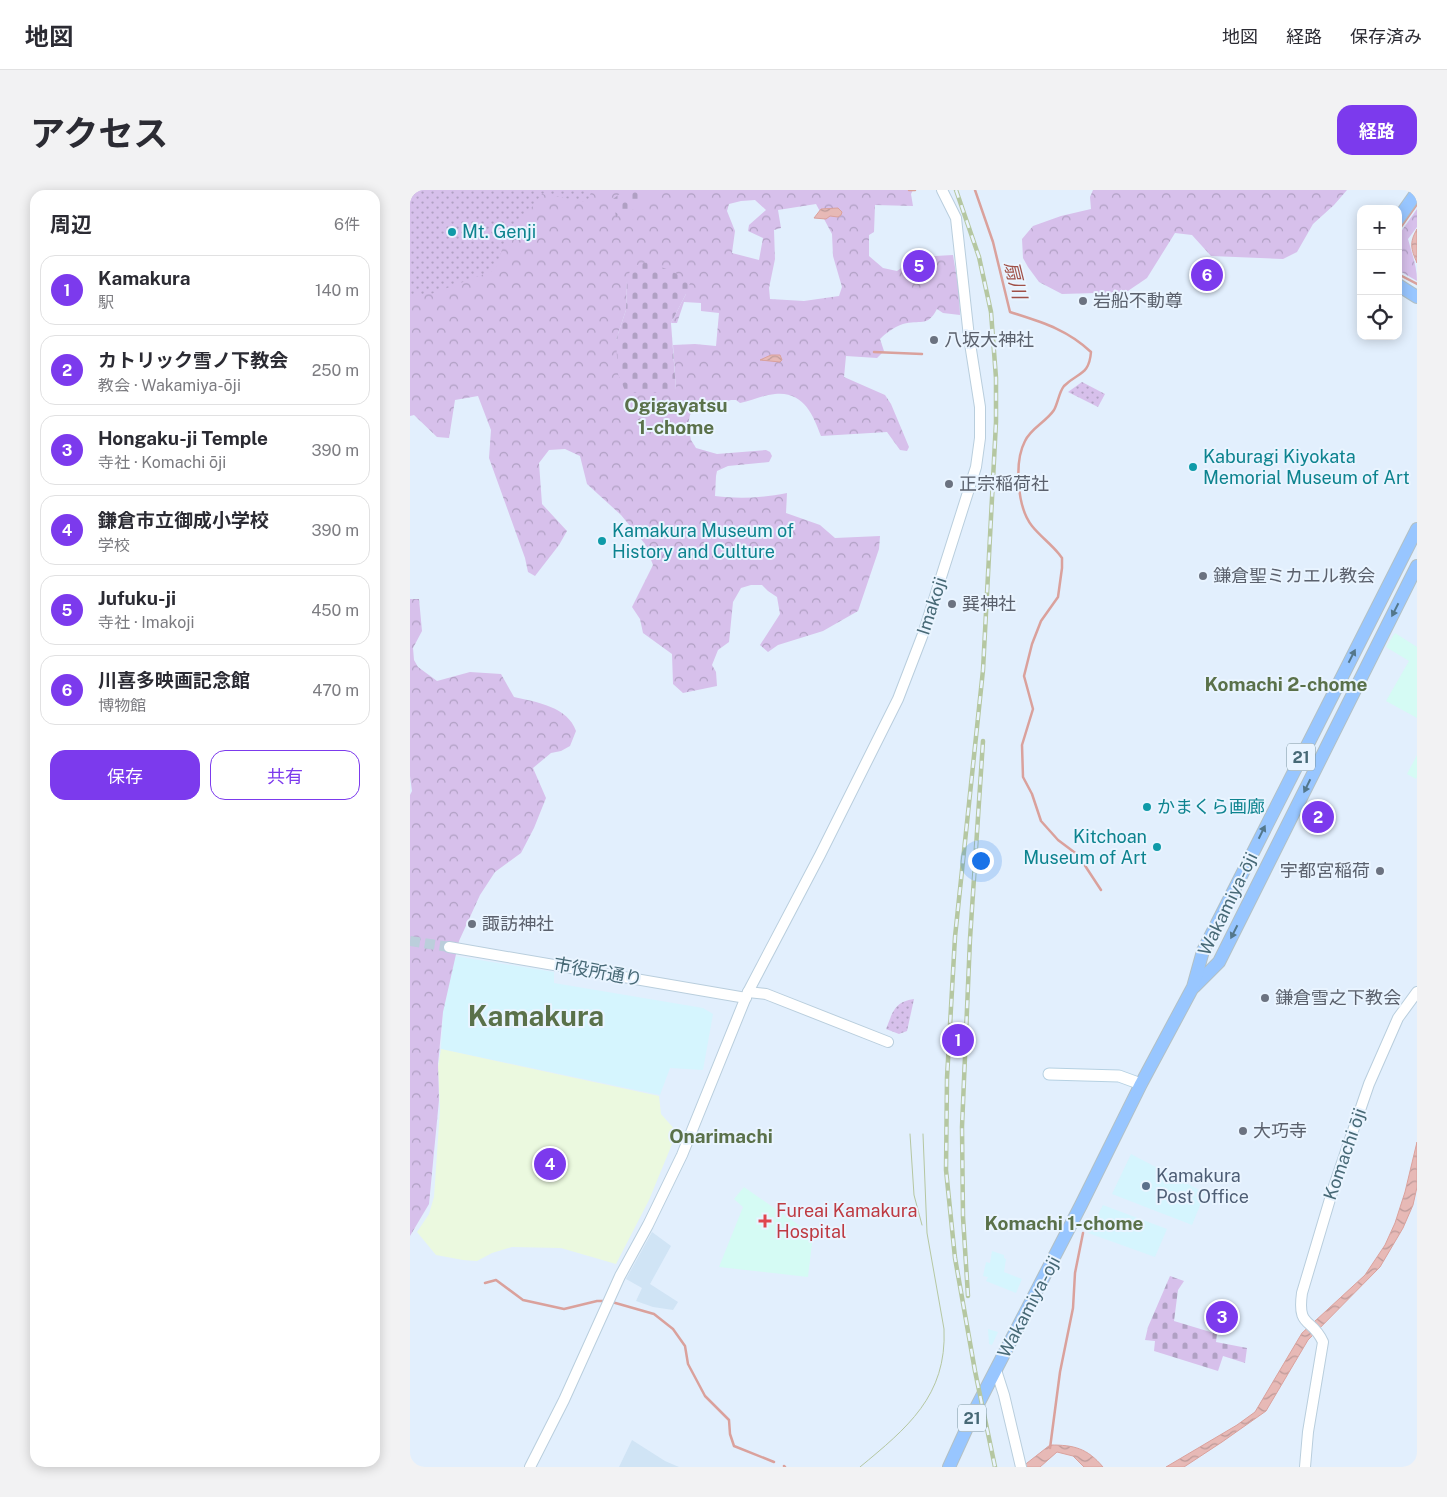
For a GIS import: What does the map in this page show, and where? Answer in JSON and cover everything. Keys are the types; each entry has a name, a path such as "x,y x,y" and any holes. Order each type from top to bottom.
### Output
{"main road":[{"path":"1402,213 1417,192"},
{"path":"1402,289 1417,298"},
{"name":"Wakamiya-ōji","path":"1193,988 1203,951 1417,529"},
{"name":"Wakamiya-ōji","path":"1193,988 1216,965 1417,566"},
{"path":"1201,958 1205,964 1216,965"},
{"name":"Wakamiya-oji","path":"949,1467 1141,1084 1193,988"},
{"path":"1049,1074 1119,1076 1141,1084"}],"street":[{"name":"Imakoji","path":"530,1467 564,1400 612,1294 682,1155 747,995 898,699 923,634 976,467 980,438 980,407 969,336 956,218 942,190"},
{"name":"市役所通り","path":"449,947 747,995 766,994 888,1042"},
{"name":"Komachi ōji","path":"1305,1467 1308,1432 1323,1342 1316,1331 1301,1316 1302,1293 1333,1189 1369,1084 1398,1018 1417,992"},
{"path":"996,1370 1021,1465"}],"shaded area":[{"path":"1395,633 1417,647 1417,718 1386,701 1409,661 1386,647"},
{"path":"1417,755 1417,777 1416,779 1407,774"},
{"path":"455,956 554,972 554,983 703,1008 713,1014 703,1070 670,1068 660,1095 441,1049 443,1012"},
{"path":"441,1049 659,1096 661,1114 677,1132 649,1200 616,1264 561,1248 512,1247 492,1253 477,1261 463,1260 436,1255 417,1232 429,1214 434,1197 440,1109 438,1067"},
{"path":"1131,1154 1205,1193 1192,1225 1112,1194"},
{"name":"Fureai Kamakura Hospital","path":"744,1187 813,1235 808,1277 719,1267 743,1207 734,1199"},
{"path":"1103,1205 1167,1229 1155,1257 1088,1233"},
{"path":"652,1232 671,1246 650,1284 678,1302 673,1310 653,1307 636,1301 642,1288 626,1279"},
{"path":"992,1251 1004,1255 1006,1259 1004,1272 1022,1279 1016,1293 986,1281 988,1277 983,1276 986,1262 990,1263"},
{"path":"988,1329 998,1332 992,1345 989,1344"},
{"path":"632,1440 665,1461 679,1467 619,1467"}],"green space":[{"path":"410,190 913,190 911,194 913,206 875,205 874,232 869,235 869,256 883,268 897,271 917,257 953,255 959,291 960,315 943,313 937,309 930,319 926,321 903,324 893,328 880,339 884,351 877,358 846,356 844,377 885,395 891,404 909,447 907,451 900,450 887,432 821,436 806,406 793,396 785,394 775,394 740,403 736,400 731,400 693,411 690,415 688,425 691,440 696,448 717,454 766,450 772,456 769,462 728,466 717,471 715,496 751,498 787,493 786,513 820,525 835,538 880,536 879,549 858,611 823,631 778,645 768,652 760,645 780,614 777,597 762,585 751,585 741,588 733,602 729,642 718,650 712,665 716,672 717,686 683,693 673,684 672,654 643,633 640,619 632,607 653,565 645,544 621,515 587,484 580,456 565,449 549,450 539,463 542,504 567,531 559,545 535,576 528,572 525,558 489,458 491,430 478,396 455,400 449,438 437,437 414,415 410,416","holes":["755,200 766,210 749,225 748,231 763,238 759,260 732,253 735,231 727,211 729,204","816,204 832,234 833,256 842,287 839,296 804,301 770,299 769,288 775,259 774,230 781,228 778,210","627,281 686,294 671,323 677,323 684,302 701,303 701,311 719,313 716,346 695,344 673,345 676,390 616,340 626,310"]},
{"path":"410,190 592,190 587,202 542,194 505,241 495,270 431,294 410,294"},
{"path":"625,190 656,190 632,210 616,217 613,199"},
{"path":"1093,190 1347,190 1313,224 1297,252 1283,259 1211,256 1192,235 1175,233 1147,278 1119,297 1096,293 1062,294 1039,282 1028,267 1023,258 1022,239 1033,226 1061,216 1091,209 1090,197"},
{"path":"1417,209 1417,227 1408,239 1417,281 1402,272 1402,230"},
{"path":"647,262 672,271 690,283 671,323 676,390 658,393 626,393 618,374 616,340 626,310 627,281 631,267"},
{"path":"1082,382 1105,394 1098,407 1068,392"},
{"path":"410,599 419,599 422,631 413,648 414,660 418,667 437,681 470,672 501,674 514,697 542,704 559,711 572,723 576,731 570,746 561,751 551,753 533,768 546,798 534,828 521,853 495,872 480,895 459,941 443,1012 438,1064 439,1100 429,1204 410,1236 410,795 412,791 410,776"},
{"path":"914,999 907,1031 899,1034 886,1029 898,1005 907,1000"},
{"path":"1170,1276 1184,1281 1178,1290 1174,1321 1217,1334 1216,1342 1247,1348 1245,1363 1223,1356 1218,1371 1154,1351 1155,1341 1145,1340 1148,1327"}],"water":[{"path":"838,208 842,212 838,217 814,218 821,209"},
{"path":"1417,229 1417,263 1412,246"},
{"path":"771,355 780,355 782,360 780,362 760,360"},
{"path":"1417,1142 1417,1187 1413,1205 1403,1228 1380,1267 1308,1340 1266,1411 1184,1467 1166,1467 1237,1425 1255,1412 1302,1333 1365,1275 1385,1245 1395,1223 1405,1192"},
{"path":"1050,1445 1080,1449 1103,1467 1084,1467 1073,1456 1057,1452 1040,1467 1022,1467"}],"waterway":[{"path":"909,190 915,190"},
{"name":"扇川","path":"975,190 993,242 1010,312 1063,332 1073,337 1091,352 1090,360 1085,370 1064,386 1054,410 1028,436 1019,460 1020,496 1027,518 1035,530 1062,558 1058,597 1041,621 1032,644 1024,676 1033,709 1022,745 1023,777 1032,794 1041,821 1058,840 1078,855 1101,890"},
{"path":"1402,225 1417,204"},
{"path":"1402,276 1417,284"},
{"path":"874,352 922,354"},
{"path":"1050,1448 1060,1372 1073,1308 1075,1273 1083,1233"},
{"path":"485,1283 496,1280 523,1300 564,1309 604,1301"},
{"path":"612,1302 654,1314 673,1329 685,1346 688,1364 705,1396 729,1420 730,1434 734,1446 774,1462"}],"tunnel":[{"path":"410,941 449,947"}],"tram line":[{"path":"910,1134 914,1195 922,1225"},
{"path":"860,1467 908,1424 921,1408 931,1392 939,1373 943,1353 944,1329 927,1233 923,1134"}],"railway":[{"path":"956,190 979,257 991,312 996,378 996,422 983,670 955,937 947,1078 946,1170 955,1258 975,1371 995,1467"},
{"path":"968,1296 963,1217 962,1127 970,939 983,741"}],"place":[{"name":"Mt. Genji","path":"452,232"},
{"name":"Jufuku-ji","path":"919,266"},
{"name":"川喜多映画記念館","path":"1207,275"},
{"name":"岩船不動尊","path":"1083,301"},
{"name":"八坂大神社","path":"934,340"},
{"name":"Kaburagi Kiyokata Memorial Museum of Art","path":"1193,467"},
{"name":"正宗稲荷社","path":"949,484"},
{"name":"Kamakura Museum of History and Culture","path":"602,541"},
{"name":"鎌倉聖ミカエル教会","path":"1203,576"},
{"name":"巽神社","path":"952,604"},
{"name":"かまくら画廊","path":"1147,807"},
{"name":"カトリック雪ノ下教会","path":"1318,817"},
{"name":"Kitchoan Museum of Art","path":"1157,847"},
{"name":"宇都宮稲荷","path":"1380,871"},
{"name":"諏訪神社","path":"472,924"},
{"name":"鎌倉雪之下教会","path":"1265,998"},
{"name":"Kamakura","path":"958,1040"},
{"name":"大巧寺","path":"1243,1131"},
{"name":"鎌倉市立御成小学校","path":"550,1164"},
{"name":"Kamakura Post Office","path":"1146,1186"},
{"name":"Fureai Kamakura Hospital","path":"765,1221"},
{"name":"Hongaku-ji Temple","path":"1222,1317"}],"district":[{"name":"Ogigayatsu 1-chome","path":"676,416"},
{"name":"Komachi 2-chome","path":"1286,684"},
{"name":"Kamakura","path":"536,1016"},
{"name":"Onarimachi","path":"721,1136"},
{"name":"Komachi 1-chome","path":"1064,1223"}]}
